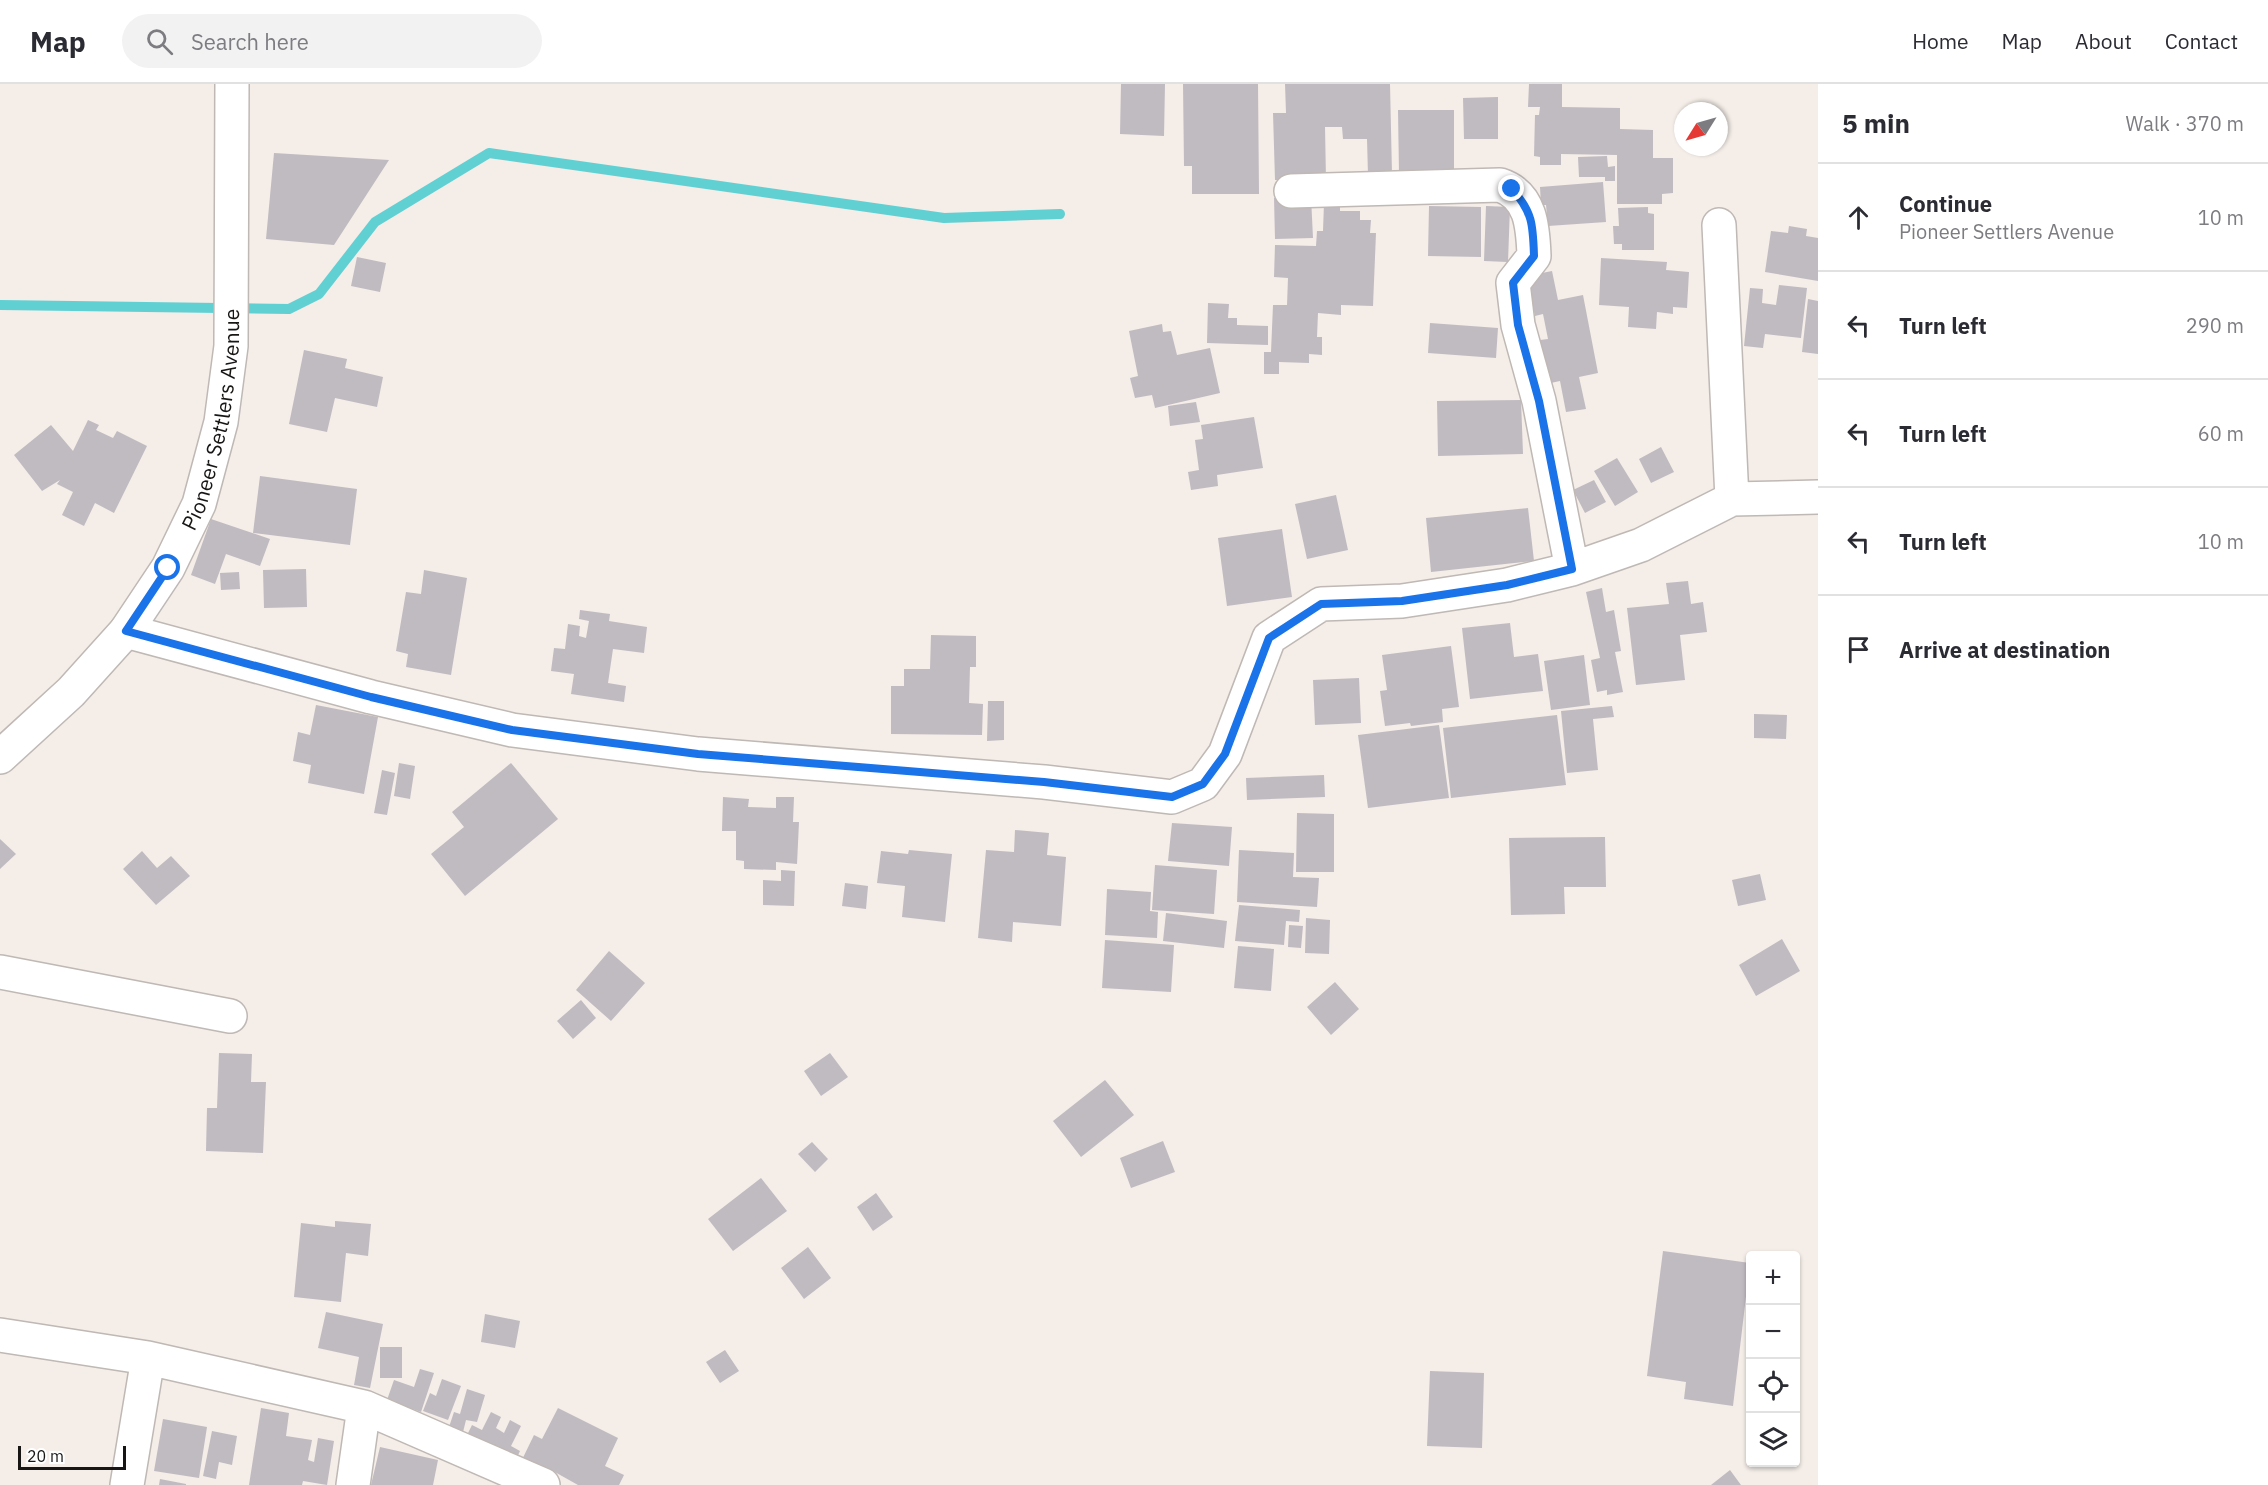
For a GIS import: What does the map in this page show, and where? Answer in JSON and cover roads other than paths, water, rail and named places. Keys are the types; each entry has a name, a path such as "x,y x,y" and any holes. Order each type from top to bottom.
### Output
{"street":[{"name":"Pioneer Settlers Avenue","path":"0,757 70,692 126,631 168,568 198,504 221,422 231,346 232,84"},
{"path":"1291,191 1500,185 1512,189 1524,203 1533,225 1534,256 1513,283 1518,325 1539,401 1572,569"},
{"path":"1719,225 1731,499"},
{"path":"126,631 371,697 512,730 698,754 1044,782 1172,797 1203,784 1225,754 1269,638 1321,604 1402,601 1507,585 1572,569 1641,545 1731,499 1818,497"},
{"path":"0,972 230,1016"},
{"path":"0,1335 148,1358 364,1407 543,1485"},
{"path":"127,1485 148,1358"},
{"path":"353,1485 364,1407"}],"waterway":[{"path":"0,305 289,309 319,294 375,222 489,153 944,218 1060,214"}]}
